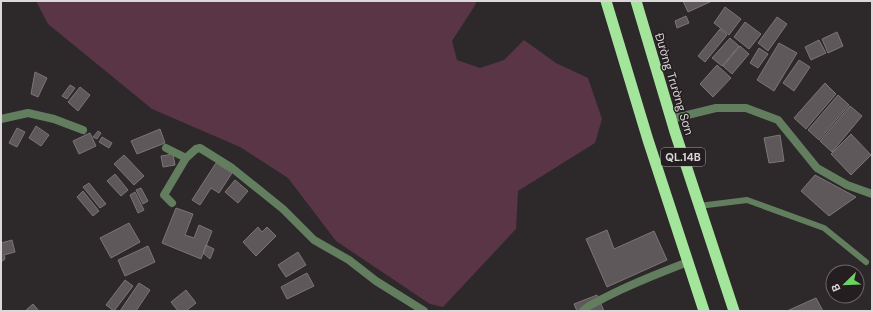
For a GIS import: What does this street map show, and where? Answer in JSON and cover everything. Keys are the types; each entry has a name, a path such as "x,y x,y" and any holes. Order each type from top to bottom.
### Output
{"highway":[{"name":"QL.14B","path":"606,1 648,140 704,311"},
{"name":"Đường Trường Sơn","path":"636,1 671,120 734,311"}],"street":[{"path":"671,120 716,108 746,108 778,120 817,168 847,185 872,194"},
{"path":"1,119 28,113 54,118 83,130"},
{"path":"166,148 186,158"},
{"path":"172,203 164,195 186,158 196,149 200,148 232,168 283,209 314,240 349,260 376,281 424,311"},
{"path":"583,311 610,295 688,262"}],"lane":[{"path":"699,206 747,200 824,228 866,262"}],"shaded area":[{"path":"36,1 477,1 452,41 457,60 480,68 504,60 524,40 556,63 588,78 602,119 595,143 518,191 516,229 443,307 430,304 336,241 288,178 240,147 152,109 48,24"}],"building":[{"path":"683,1 712,1 688,12"},
{"path":"725,7 741,19 729,35 714,23"},
{"path":"686,16 689,23 677,28 675,21"},
{"path":"777,17 787,24 768,51 758,43"},
{"path":"745,22 761,34 749,49 734,37"},
{"path":"720,29 727,35 705,62 698,56"},
{"path":"837,32 843,46 828,53 822,39"},
{"path":"730,38 739,46 722,66 712,58"},
{"path":"819,40 826,53 811,60 805,47"},
{"path":"779,43 797,53 774,91 757,80"},
{"path":"740,46 749,54 732,74 723,66"},
{"path":"759,48 768,54 758,68 750,63"},
{"path":"799,60 810,67 794,91 783,83"},
{"path":"717,65 731,78 713,97 700,84"},
{"path":"35,72 47,78 38,97 31,94"},
{"path":"825,83 836,94 806,129 794,118"},
{"path":"70,85 75,88 67,99 62,96"},
{"path":"80,87 90,95 78,111 68,102"},
{"path":"838,95 849,105 819,140 808,130"},
{"path":"850,106 862,116 832,152 820,141"},
{"path":"36,126 49,135 41,146 29,138"},
{"path":"17,128 25,132 17,147 9,143"},
{"path":"160,129 165,143 137,154 131,141"},
{"path":"98,131 101,133 97,139 93,137"},
{"path":"90,133 96,146 79,154 73,141"},
{"path":"851,134 871,155 851,175 831,154"},
{"path":"780,135 784,161 769,163 764,138"},
{"path":"102,137 112,143 109,148 99,142"},
{"path":"173,154 175,165 163,167 161,156"},
{"path":"124,155 144,176 134,185 114,164"},
{"path":"216,163 232,173 219,193 211,188 200,205 192,200"},
{"path":"115,174 128,190 121,196 107,181"},
{"path":"815,175 856,197 829,216 801,191"},
{"path":"235,180 248,191 238,203 225,192"},
{"path":"89,183 106,204 100,208 83,187"},
{"path":"141,188 148,201 143,204 136,190"},
{"path":"83,191 99,211 93,216 77,197"},
{"path":"135,192 144,210 138,213 130,195"},
{"path":"176,208 193,214 185,235 194,238 199,225 212,231 201,259 162,243"},
{"path":"129,223 140,242 111,258 100,238"},
{"path":"258,227 262,232 267,227 276,236 256,256 243,242"},
{"path":"607,230 614,249 654,231 667,260 607,287 586,239"},
{"path":"12,240 15,252 4,255 5,259 1,262 1,243"},
{"path":"206,245 214,249 210,259 203,253"},
{"path":"148,246 155,262 125,276 118,260"},
{"path":"298,252 306,265 286,277 278,265"},
{"path":"307,273 314,286 287,299 281,287"},
{"path":"125,280 133,286 114,311 106,305"},
{"path":"139,283 150,290 136,311 120,311"},
{"path":"186,290 196,303 186,311 178,311 171,302"},
{"path":"597,295 604,311 577,311 574,304"},
{"path":"816,298 823,311 787,311"},
{"path":"33,304 39,311 25,311"}]}
